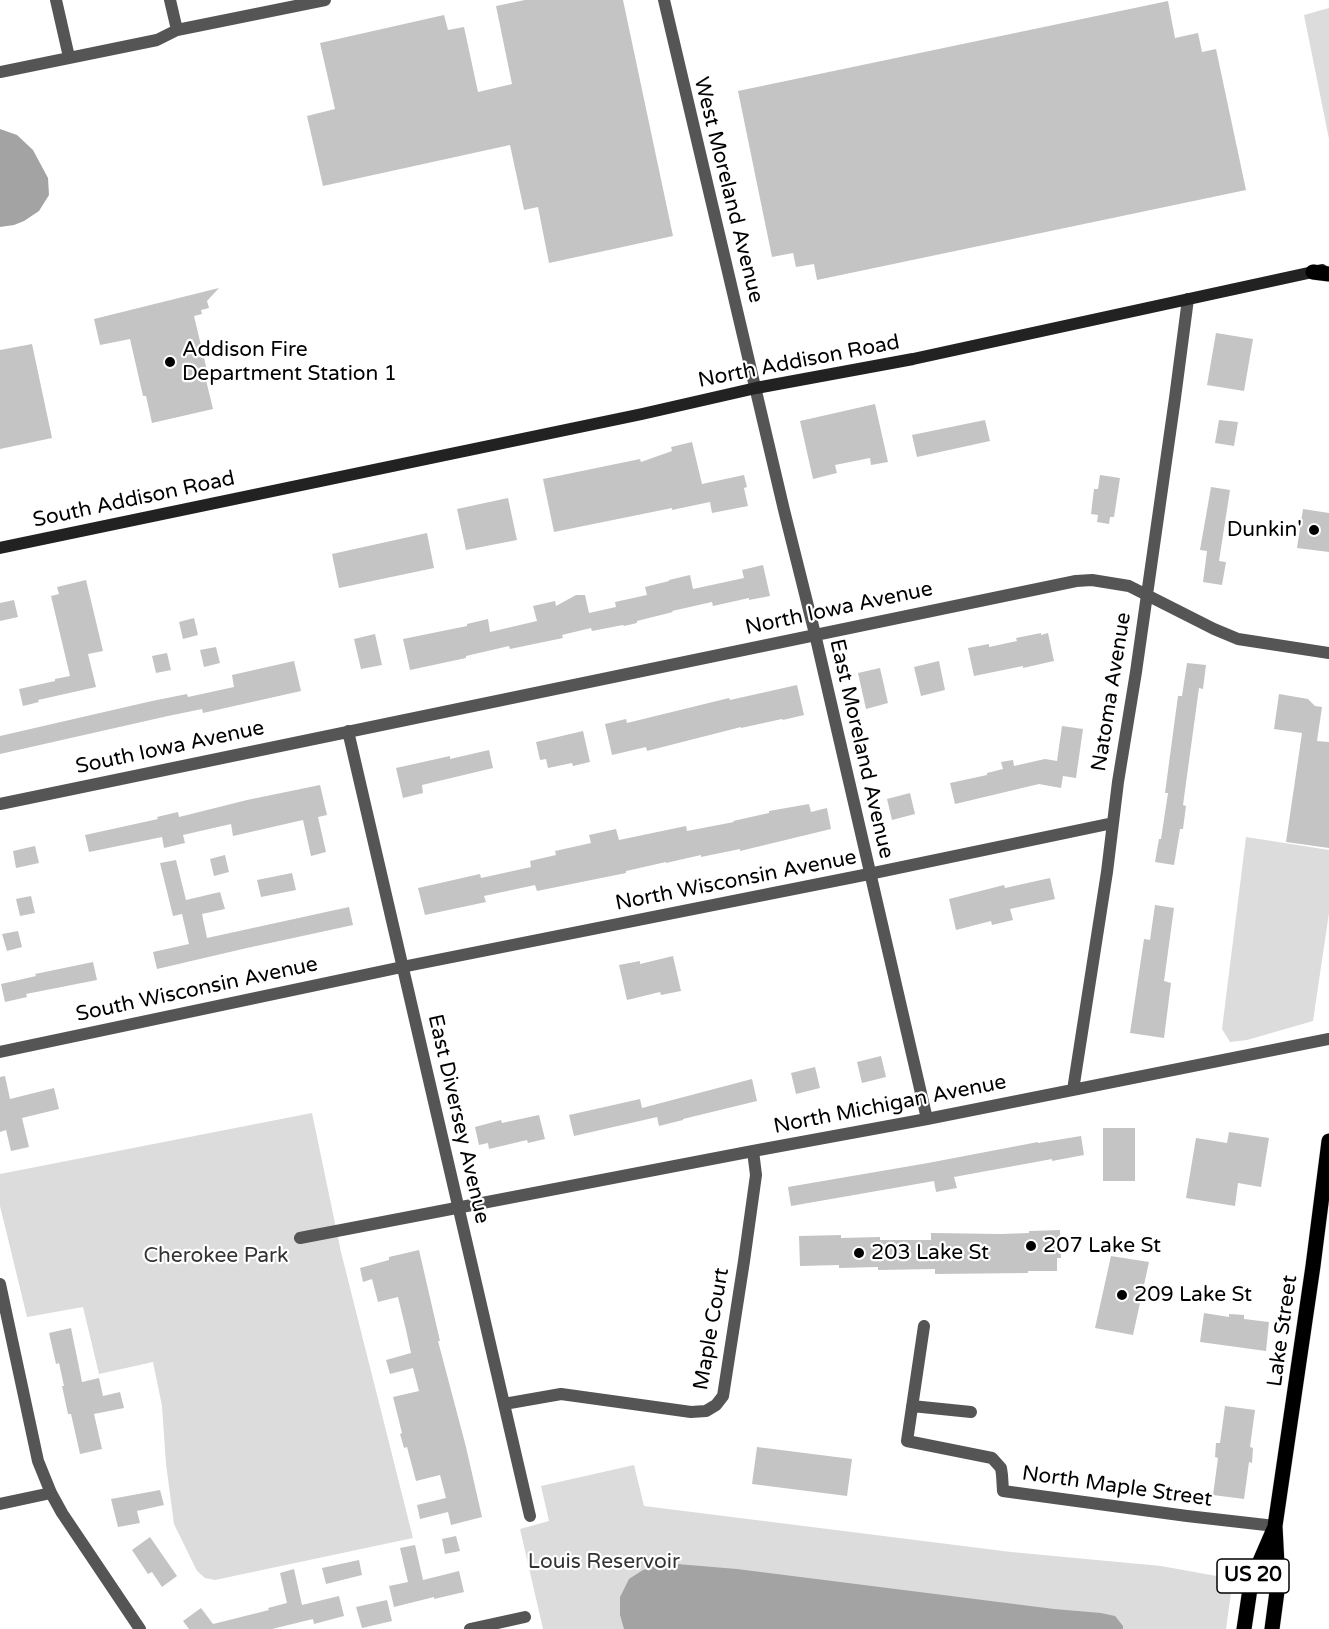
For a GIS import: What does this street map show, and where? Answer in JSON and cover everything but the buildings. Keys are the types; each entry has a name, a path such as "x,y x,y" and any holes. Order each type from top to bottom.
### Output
{"main road":[{"path":"1313,272 1329,274"},
{"name":"Lake Street","path":"1272,1629 1278,1584 1275,1526 1329,1141"},
{"name":"Lake Street","path":"1244,1629 1251,1582 1275,1526"}],"street":[{"path":"56,0 69,57"},
{"path":"170,0 177,30"},
{"path":"0,72 157,40 177,30 325,0"},
{"name":"West Moreland Avenue","path":"664,0 756,388"},
{"name":"North Addison Road","path":"277,490 663,410 756,388 913,359 1329,269"},
{"name":"Natoma Avenue","path":"1073,1090 1107,872 1188,299"},
{"name":"East Moreland Avenue","path":"756,388 927,1119"},
{"name":"South Addison Road","path":"0,548 277,490"},
{"name":"North Iowa Avenue","path":"348,731 1076,580 1114,582 1129,586 1238,639 1329,653"},
{"name":"South Iowa Avenue","path":"0,804 348,731"},
{"name":"East Diversey Avenue","path":"348,731 530,1516"},
{"name":"North Wisconsin Avenue","path":"402,967 1113,823"},
{"name":"South Wisconsin Avenue","path":"0,1052 402,967"},
{"name":"North Michigan Avenue","path":"300,1238 927,1119 1329,1039"},
{"name":"Maple Court","path":"504,1404 561,1394 691,1412 711,1410 720,1401 723,1396 756,1175 753,1151"},
{"path":"0,1284 38,1461 51,1493 75,1534 140,1629"},
{"name":"North Maple Street","path":"924,1326 907,1441 992,1458 1000,1468 1003,1491 1275,1526"},
{"path":"912,1406 971,1412"},
{"path":"0,1503 51,1493"},
{"path":"470,1629 525,1617"}],"green space":[{"path":"1329,8 1329,139 1304,15"},
{"path":"1246,837 1329,850 1329,913 1313,1021 1247,1040 1230,1042 1222,1029"},
{"name":"Cherokee Park","path":"312,1113 341,1252 413,1538 215,1580 205,1578 197,1571 174,1524 166,1464 162,1406 153,1362 99,1374 83,1307 27,1317 0,1206 0,1174"},
{"name":"Louis Reservoir","path":"634,1465 644,1506 1011,1552 1161,1566 1233,1579 1226,1629 543,1629 520,1529 549,1521 541,1486"}],"shaded area":[{"path":"0,129 17,135 33,150 48,178 49,195 39,211 24,221 0,227"},
{"path":"677,1564 737,1569 1101,1613 1115,1616 1123,1629 624,1629 620,1615 620,1597 629,1579 643,1570 659,1565"}],"place":[{"name":"Addison Fire Department Station 1","path":"170,362"},
{"name":"Dunkin'","path":"1314,530"},
{"name":"207 Lake St","path":"1031,1246"},
{"name":"203 Lake St","path":"859,1253"},
{"name":"209 Lake St","path":"1122,1295"}]}
